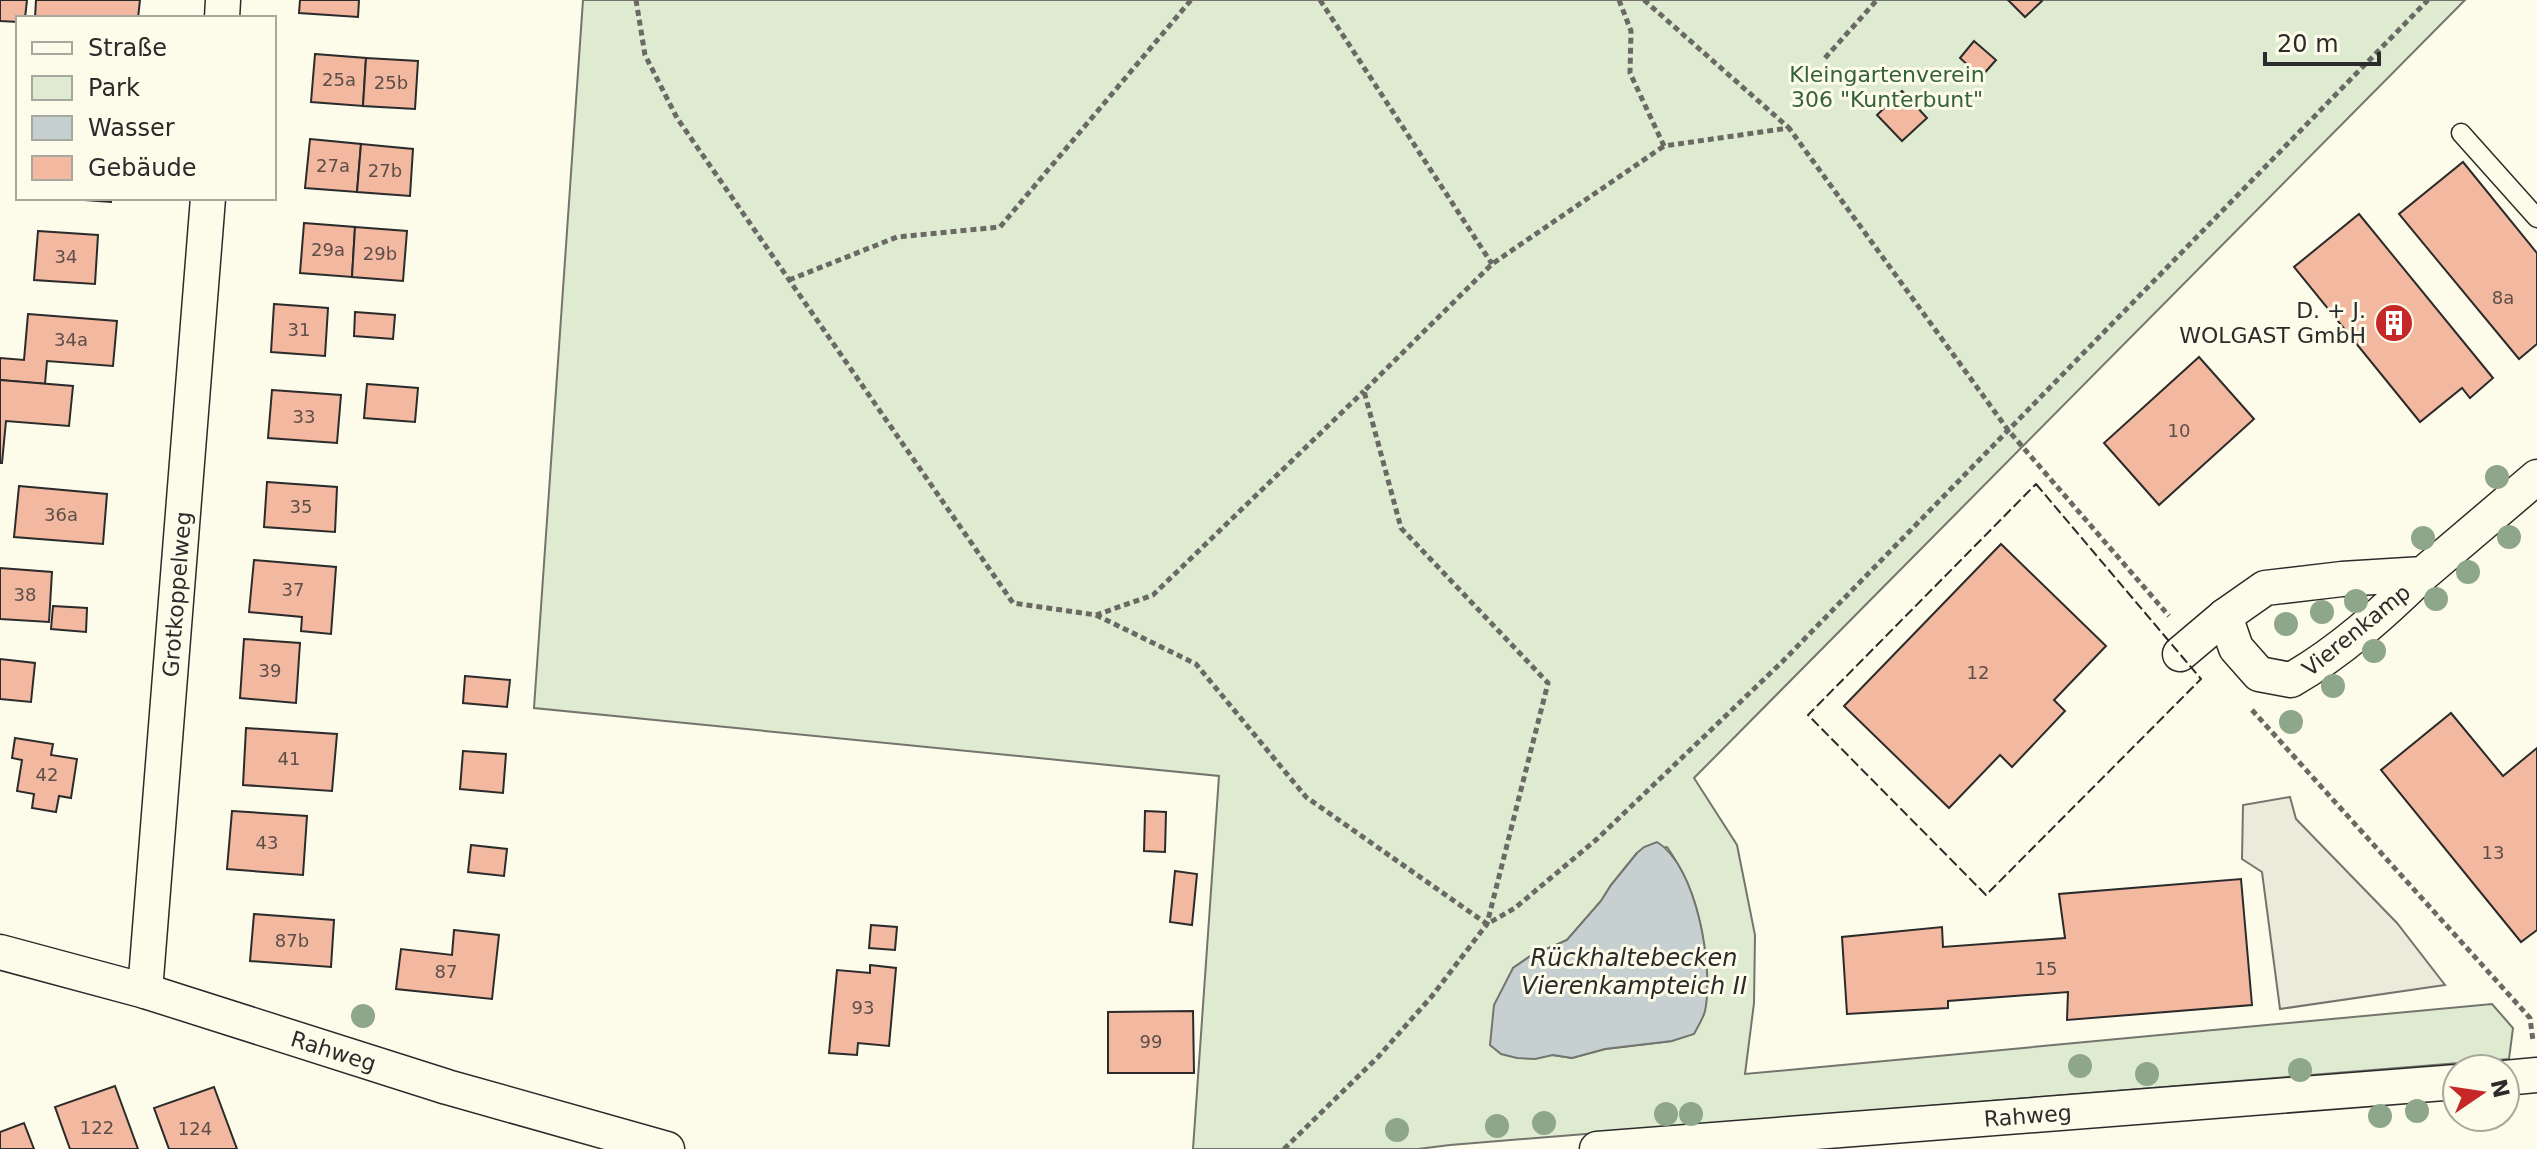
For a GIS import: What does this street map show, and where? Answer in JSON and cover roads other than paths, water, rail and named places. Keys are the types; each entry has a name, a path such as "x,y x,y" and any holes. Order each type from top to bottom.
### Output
{"street":[{"name":"Grotkoppelweg","path":"145,991 208,200"},
{"name":"Vierenkamp","path":"2225,616 2236,648 2259,674 2291,680 2317,665 2389,607 2537,477"},
{"name":"Vierenkamp","path":"2187,649 2225,616 2265,588 2423,574"},
{"name":"Rahweg","path":"0,952 145,991 447,1087 667,1149"},
{"name":"Rahweg","path":"1597,1149 2441,1083"}],"lane":[{"path":"2461,133 2537,218"}],"water":[{"name":"Rückhaltebecken Vierenkampteich II","path":"1657,842 1671,854 1683,872 1699,919 1707,992 1704,1014 1694,1034 1672,1041 1605,1049 1572,1058 1553,1055 1535,1059 1517,1058 1501,1054 1490,1045 1494,1005 1513,968 1529,957 1567,940 1637,853"}],"place":[{"name":"D. + J. WOLGAST GmbH","path":"2394,323"}],"park label":[{"name":"Kleingartenverein 306 \"Kunterbunt\"","path":"1887,86"}]}
